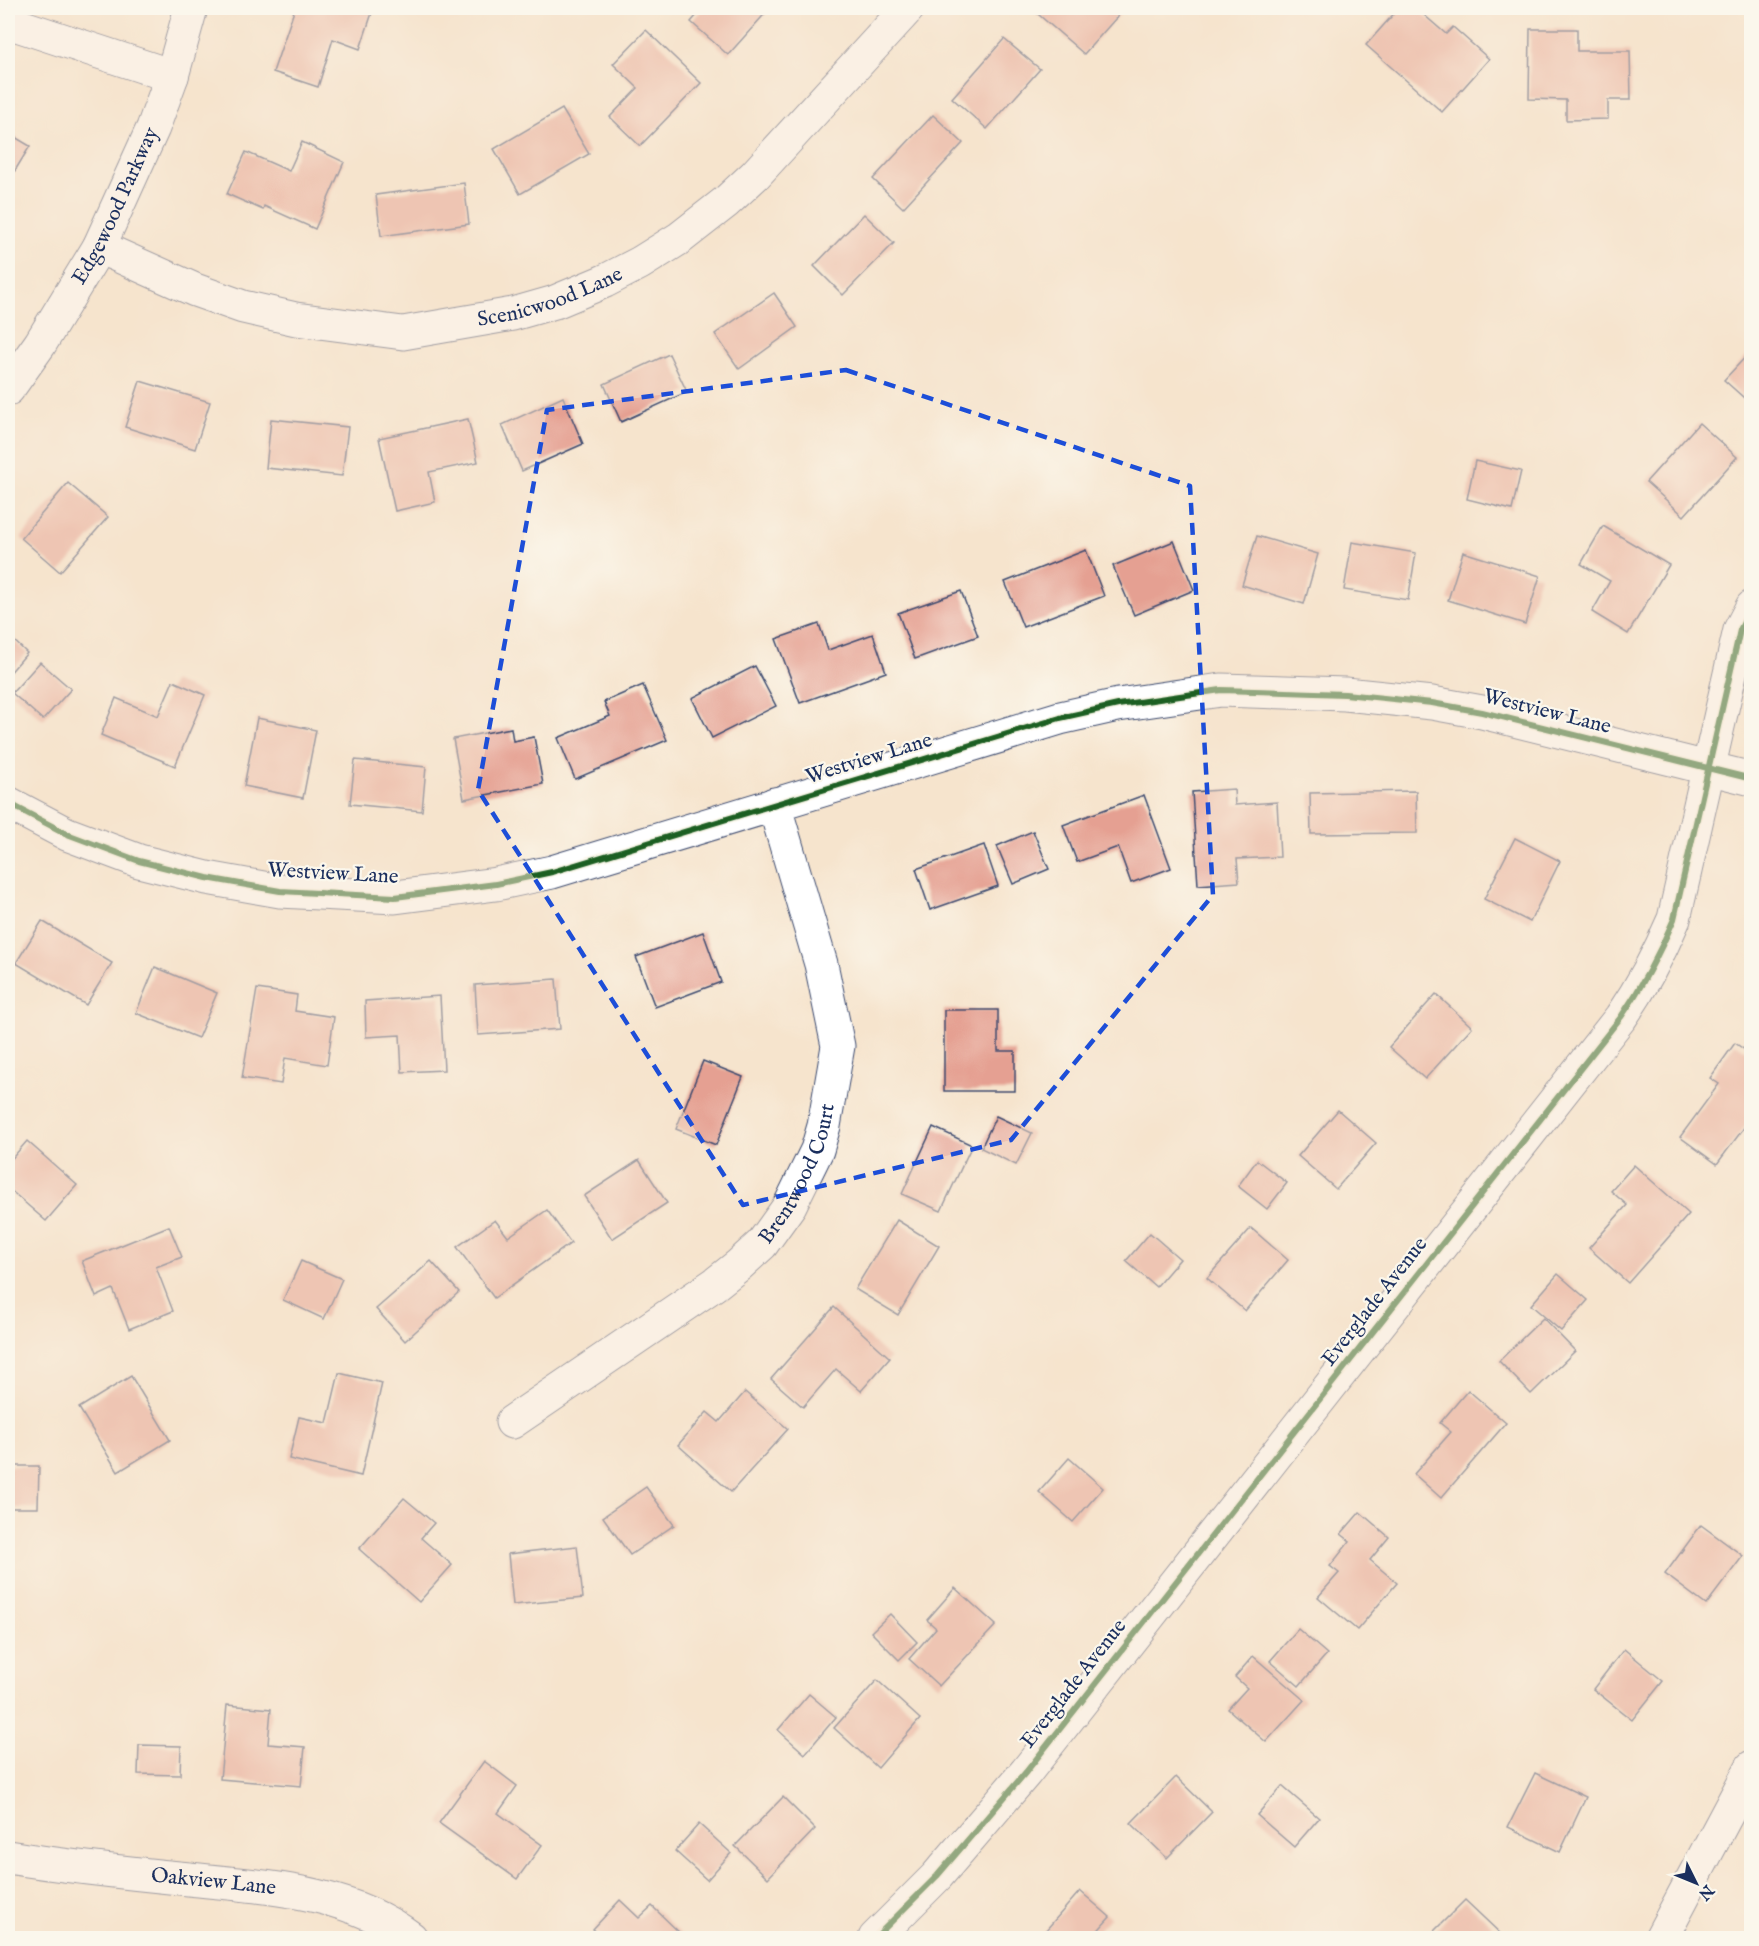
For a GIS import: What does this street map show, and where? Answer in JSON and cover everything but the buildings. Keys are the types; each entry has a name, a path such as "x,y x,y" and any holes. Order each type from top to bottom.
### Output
{"street":[{"name":"Edgewood Parkway","path":"8,389 40,344 99,248 149,138 172,76 191,8"},
{"name":"Scenicwood Lane","path":"99,248 195,291 243,307 296,319 403,333 513,314 555,302 604,281 640,262 680,238 726,202 754,175 909,8"},
{"path":"8,22 172,76"},
{"name":"Everglade Avenue","path":"875,1938 936,1876 1026,1772 1621,1017 1641,988 1661,950 1674,918 1740,630 1752,607"},
{"name":"Westview Lane","path":"8,803 77,838 139,861 207,878 280,891 394,897 496,884 552,872 1060,718 1118,705 1221,690 1345,694 1482,712 1752,779"},
{"name":"Brentwood Court","path":"512,1422 715,1284 739,1265 762,1244 790,1205 817,1150 824,1126 838,1046 821,964 774,804"},
{"path":"1661,1938 1752,1767"},
{"name":"Oakview Lane","path":"8,1857 54,1865 280,1888 326,1898 371,1913 411,1938"}],"highlighted area":[{"path":"846,370 1190,486 1213,895 1011,1140 743,1205 478,790 547,410"}],"cycle path":[{"path":"875,1938 937,1876 1026,1772 1629,1005 1650,969 1674,919 1740,630 1752,607"},
{"path":"8,803 67,834 139,861 207,878 280,891 395,897 496,884 552,872 1060,718 1118,705 1221,690 1345,694 1432,703 1482,712 1752,779"}]}
